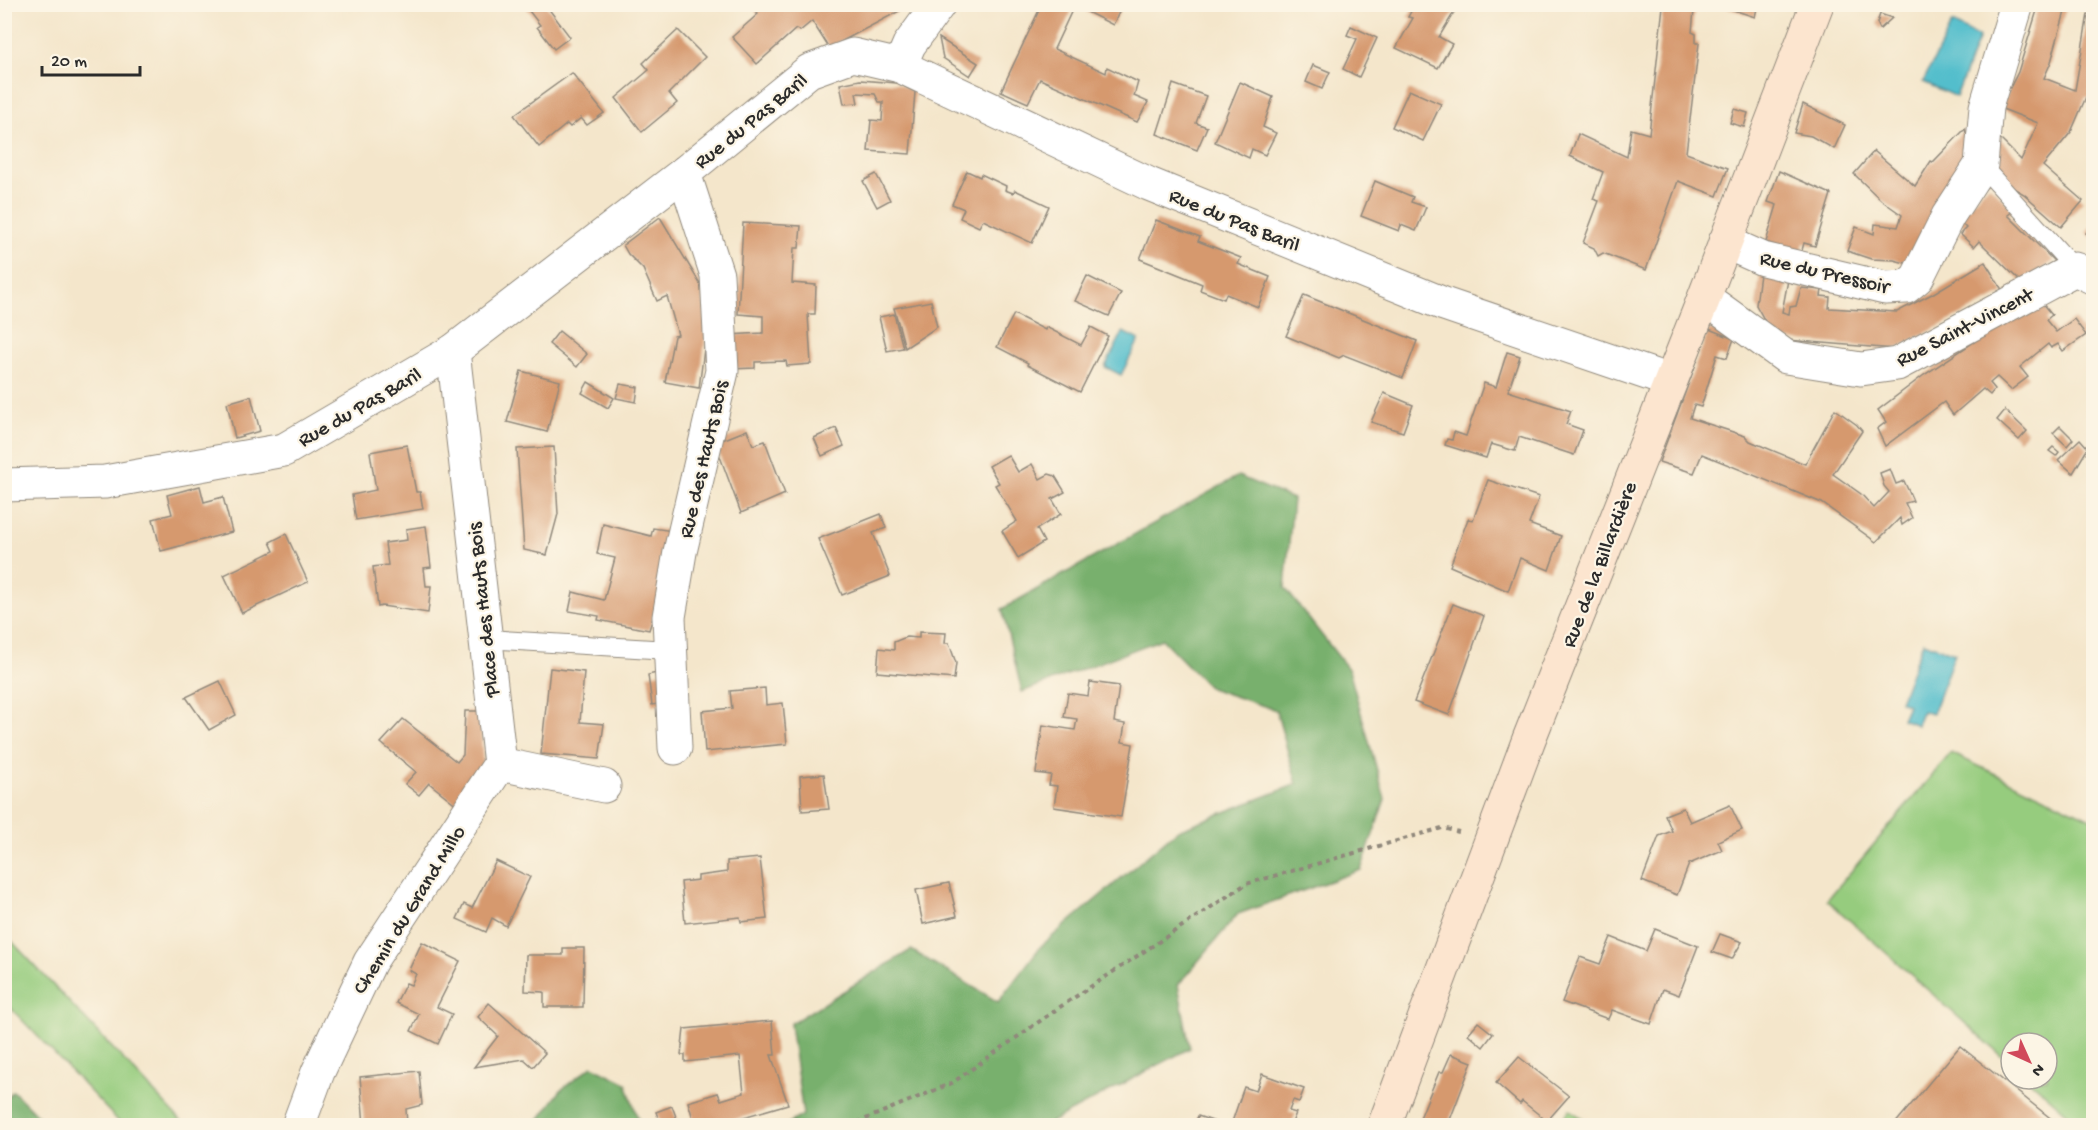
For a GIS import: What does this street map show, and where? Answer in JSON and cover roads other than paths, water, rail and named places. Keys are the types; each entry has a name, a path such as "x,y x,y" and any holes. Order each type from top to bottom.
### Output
{"street":[{"path":"900,66 909,45 939,4"},
{"name":"Rue de la Billardière","path":"1384,1125 1529,739 1702,303 1817,4"},
{"name":"Rue du Pressoir","path":"1725,242 1763,259 1885,288 1906,288 1917,278 1948,216 1981,165 1986,106 2017,4"},
{"name":"Rue du Pas Baril","path":"4,485 105,482 285,450 453,351 684,173 809,71 853,55 900,66 1160,189 1444,304 1670,381"},
{"name":"Rue des Hauts Bois","path":"675,748 669,617 680,552 722,371 717,275 684,173"},
{"name":"Rue Saint-Vincent","path":"1702,303 1717,307 1786,357 1861,369 1897,364 2084,274"},
{"name":"Place des Hauts Bois","path":"453,351 500,764"},
{"path":"500,764 604,786"},
{"name":"Chemin du Grand Millo","path":"298,1125 318,1072 370,962 500,764"}],"lane":[{"path":"1981,165 2084,274"},
{"path":"486,639 669,650"}],"water":[{"path":"1952,23 1979,37 1956,97 1923,82"},
{"path":"1123,332 1139,340 1121,375 1105,367"},
{"path":"1923,642 1955,653 1932,714 1922,711 1917,725 1902,719 1908,705 1900,701"}]}
